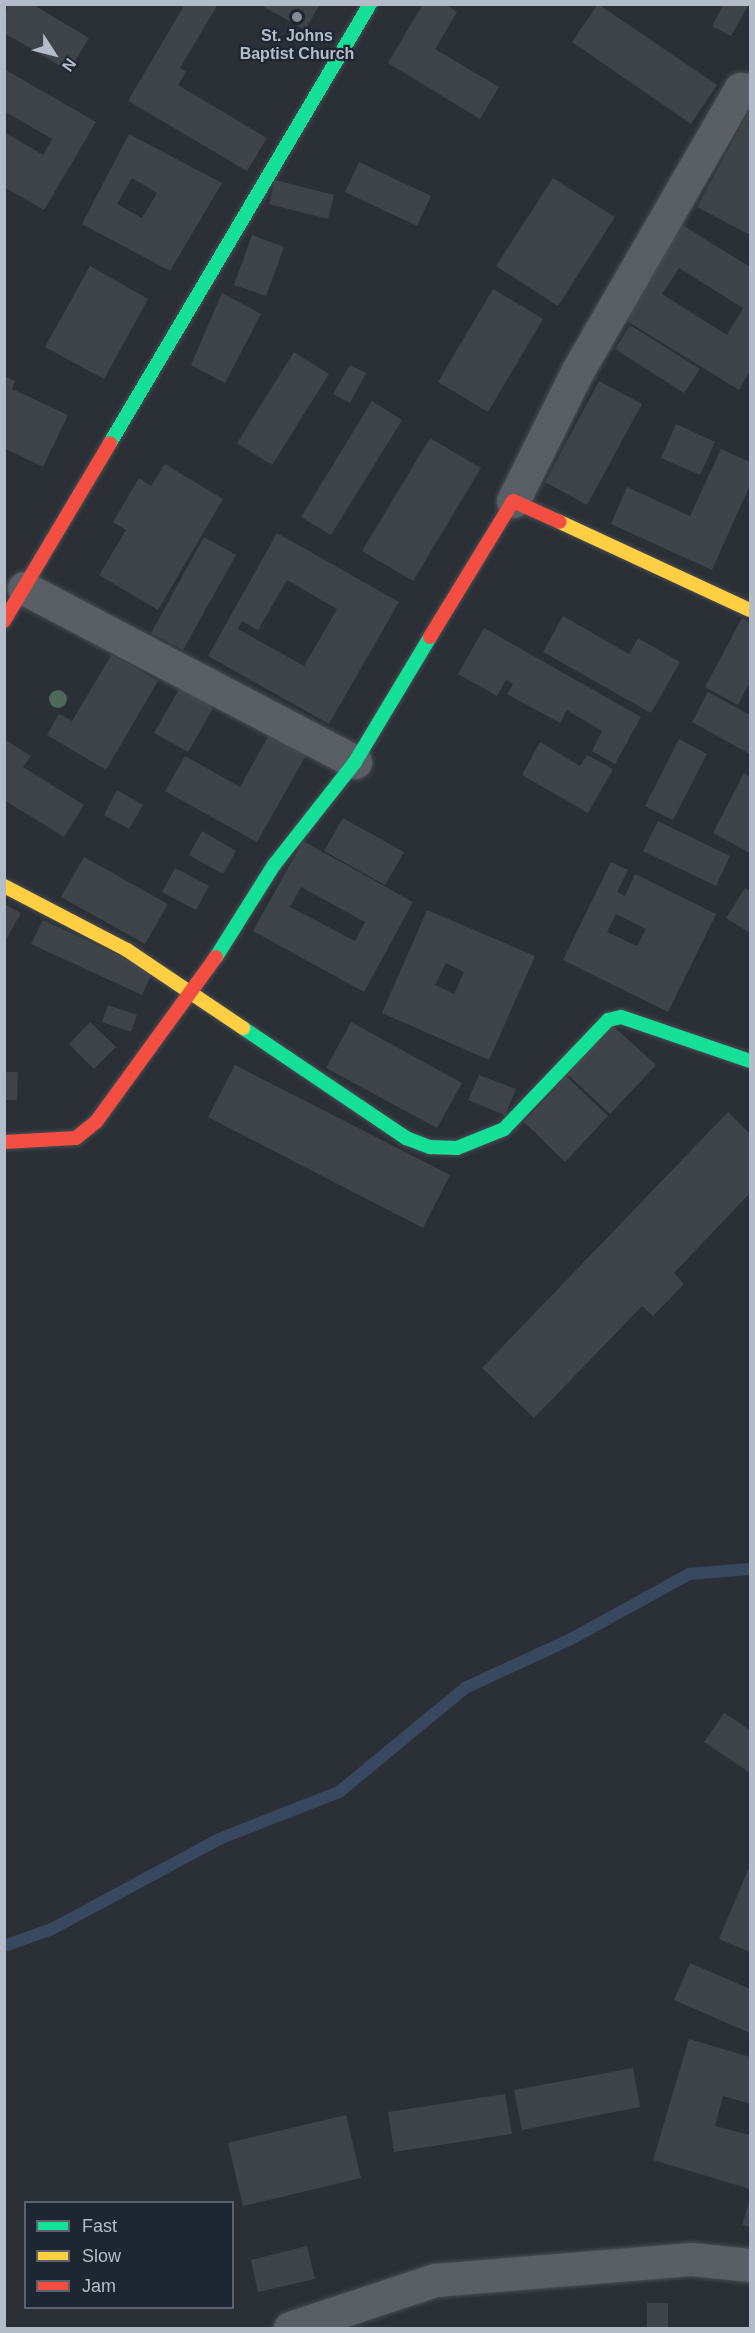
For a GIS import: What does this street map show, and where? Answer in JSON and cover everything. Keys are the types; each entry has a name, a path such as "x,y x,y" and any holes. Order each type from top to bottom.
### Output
{"street":[{"path":"4,621 370,4"},
{"path":"4,1142 76,1138 96,1122 191,996 274,865 355,762 513,501 583,360 741,90 750,90"},
{"path":"513,501 750,610"},
{"path":"24,588 355,762"},
{"path":"4,886 127,950 191,996 406,1138 430,1148 457,1148 504,1129 608,1020 621,1017 750,1061"},
{"path":"290,2328 435,2280 691,2259 750,2265"}],"building":[{"path":"7,4 32,4 89,38 69,71 4,33"},
{"path":"185,4 218,4 180,68 186,72 178,85 267,138 247,171 128,101"},
{"name":"St. Johns Baptist Church","path":"259,4 320,4 305,30"},
{"path":"423,4 445,4 457,12 435,49 499,87 480,119 388,63"},
{"path":"598,4 717,85 691,124 572,42"},
{"path":"724,4 749,4 731,36 712,26"},
{"path":"4,69 96,122 44,210 4,187 4,132 43,155 52,139 4,111"},
{"path":"750,109 750,235 697,207"},
{"path":"129,134 222,183 170,271 82,224","holes":["132,178 157,193 142,218 117,204"]},
{"path":"359,162 431,196 417,226 345,192"},
{"path":"553,178 615,217 558,306 496,266"},
{"path":"275,180 334,195 328,219 269,204"},
{"path":"679,223 750,267 750,371 739,390 622,318","holes":["679,268 743,308 727,335 662,294"]},
{"path":"252,235 284,247 266,296 234,285"},
{"path":"90,266 148,299 104,379 45,347"},
{"path":"493,289 543,319 488,412 438,382"},
{"path":"222,293 261,314 225,383 191,365"},
{"path":"630,325 700,369 684,393 615,349"},
{"path":"294,352 329,374 272,465 237,443"},
{"path":"350,365 366,373 350,403 333,394"},
{"path":"4,376 15,381 12,389 68,415 43,467 4,448"},
{"path":"599,381 642,404 587,505 545,482"},
{"path":"372,401 402,420 331,535 301,517"},
{"path":"676,424 715,442 700,475 661,458"},
{"path":"430,438 481,468 413,581 362,551"},
{"path":"721,449 750,462 750,485 712,570 611,524 627,487 690,516"},
{"path":"165,464 223,499 158,610 99,575 126,530 113,522 139,478 151,486"},
{"path":"277,533 399,602 329,724 208,656","holes":["287,580 337,609 304,666 238,629 242,621 258,630"]},
{"path":"204,537 236,555 183,650 151,633"},
{"path":"563,616 629,654 638,638 680,662 651,713 543,652"},
{"path":"742,618 750,623 750,682 738,705 705,687"},
{"path":"484,628 641,717 615,764 592,751 602,731 567,710 560,723 507,694 513,684 506,680 497,696 458,674"},
{"path":"112,654 158,681 106,770 47,735 59,714 72,721"},
{"path":"182,684 216,703 188,752 154,733"},
{"path":"708,692 750,715 750,754 692,722"},
{"path":"276,722 313,743 257,842 165,791 185,756 240,787"},
{"path":"4,739 31,756 23,767 84,805 64,837 4,800"},
{"path":"679,739 707,754 673,820 645,806"},
{"path":"540,742 580,766 587,755 613,769 588,813 522,775"},
{"path":"744,773 750,777 750,853 713,833"},
{"path":"117,790 143,805 129,829 104,815"},
{"path":"343,818 404,852 385,885 324,851"},
{"path":"658,821 730,856 716,886 643,851"},
{"path":"202,831 236,851 223,874 189,855"},
{"path":"303,841 413,902 364,992 253,931","holes":["301,887 365,922 355,941 290,907"]},
{"path":"84,857 168,904 145,944 61,897"},
{"path":"611,862 628,870 617,892 625,896 635,874 716,914 668,1012 563,960","holes":["616,914 646,929 637,946 607,932"]},
{"path":"175,868 209,886 196,910 162,892"},
{"path":"745,888 750,891 750,933 726,918"},
{"path":"4,904 21,913 4,943"},
{"path":"427,910 535,956 489,1060 382,1013","holes":["446,963 464,972 454,994 435,985"]},
{"path":"43,920 153,971 142,995 31,944"},
{"path":"108,1005 137,1015 131,1032 102,1022"},
{"path":"90,1022 116,1047 94,1069 69,1044"},
{"path":"351,1022 462,1083 437,1128 326,1068"},
{"path":"612,1025 656,1065 610,1114 567,1074"},
{"path":"235,1065 450,1175 423,1228 208,1117"},
{"path":"4,1072 18,1072 17,1100 4,1100"},
{"path":"479,1075 516,1089 505,1115 468,1100"},
{"path":"566,1076 608,1116 565,1162 524,1122"},
{"path":"728,1112 750,1134 750,1193 674,1273 684,1284 653,1316 642,1306 534,1418 482,1368"},
{"path":"724,1713 750,1730 750,1773 704,1742"},
{"path":"750,1865 750,1952 719,1939"},
{"path":"690,1963 750,1989 750,2033 674,2000"},
{"path":"689,2039 750,2057 750,2104 723,2096 715,2126 750,2135 750,2189 653,2160"},
{"path":"633,2068 640,2107 522,2130 514,2090"},
{"path":"505,2094 512,2134 394,2152 388,2112"},
{"path":"346,2115 361,2178 243,2206 228,2143"},
{"path":"750,2199 750,2227 742,2225"},
{"path":"307,2246 315,2279 258,2292 251,2260"},
{"path":"647,2303 668,2303 668,2328 647,2328"}],"waterway":[{"path":"4,1946 52,1929 219,1839 339,1792 465,1688 571,1639 689,1574 750,1569"}],"traffic: fast":[{"path":"110,443 370,4"},
{"path":"216,957 274,865 355,762 430,637"},
{"path":"243,1028 406,1138 430,1147 457,1148 504,1129 608,1020 621,1017 750,1061"}],"traffic: slow":[{"path":"560,522 750,610"},
{"path":"4,886 127,950 243,1028"}],"traffic: jam":[{"path":"4,621 110,443"},
{"path":"430,637 513,501 560,522"},
{"path":"4,1142 76,1138 96,1122 216,957"}],"place":[{"name":"St. Johns Baptist Church","path":"297,17"}]}
